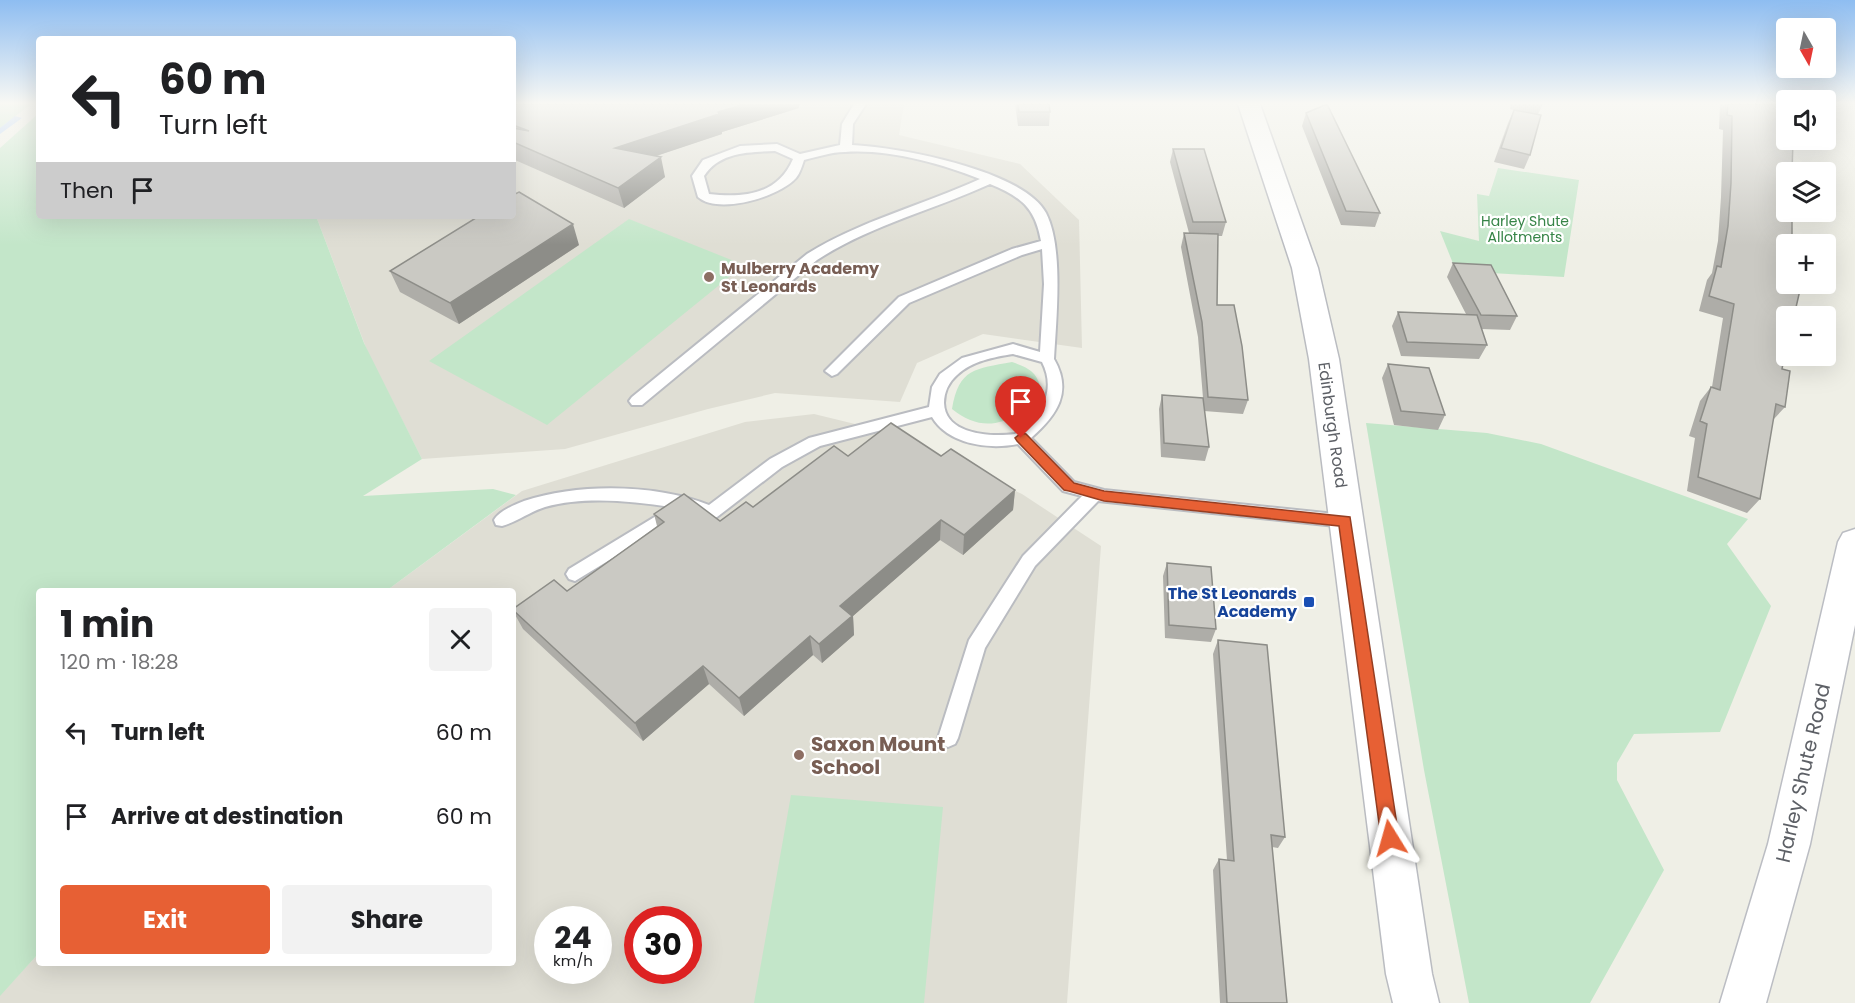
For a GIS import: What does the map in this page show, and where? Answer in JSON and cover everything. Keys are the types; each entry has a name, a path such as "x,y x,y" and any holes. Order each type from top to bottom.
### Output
{"street":[{"name":"Edinburgh Road","path":"1265,151 1305,268 1324,360 1409,974 1416,1003"},
{"name":"Harley Shute Road","path":"1743,1003 1788,844 1855,542"}],"lane":[{"path":"735,151 707,162 698,176 704,197 737,201 775,189 792,175 799,158"},
{"path":"785,151 799,158 833,151"},
{"path":"874,151 906,154 957,166 1013,189 1039,211 1048,243 1047,359 1056,375 1056,400 1021,438 992,441 960,435 942,421 935,401 937,389 952,371 980,355 1013,349 1047,359"},
{"path":"637,401 812,257 840,239 942,201 988,180"},
{"path":"832,371 904,300 1017,252 1048,243"},
{"path":"502,520 528,506 552,500 581,497 668,500 689,504 711,513 776,463 815,442 938,411"},
{"path":"1021,438 1069,486 1095,493 1202,508 1345,521"},
{"path":"948,738 976,646 1029,561 1095,493"},
{"path":"575,574 689,504"}],"shaded area":[{"name":"Mulberry Academy St Leonards","path":"516,151 965,151 1020,164 1079,220 1082,348 983,334 917,363 900,402 775,393 708,409 565,449 422,459 368,353 317,219 516,219"},
{"name":"Saxon Mount School","path":"814,414 892,433 1022,494 1101,546 1067,1003 0,1003 0,995 36,956 36,966 516,966 516,588 390,588 522,491 745,422"}],"green space":[{"path":"0,151 36,151 36,219 317,219 364,343 422,459 363,496 493,489 516,495 390,588 36,588 36,956 0,996"},
{"name":"Harley Shute Allotments","path":"1498,168 1579,180 1564,277 1456,271 1440,231 1479,241 1477,194 1489,196"},
{"path":"629,219 744,265 547,425 429,361"},
{"path":"1012,362 1023,366 1035,375 1041,391 1022,410 1000,422 989,424 977,422 952,409 955,395 964,378 979,369"},
{"path":"1366,423 1487,433 1541,444 1748,519 1727,544 1771,606 1720,732 1634,734 1617,763 1617,780 1664,870 1590,1003 1469,1003 1424,770"},
{"path":"791,795 943,807 924,1003 754,1003"}],"building":[{"path":"533,151 629,151 661,157 618,188"},
{"path":"1173,151 1205,151 1226,222 1193,222"},
{"path":"1321,151 1350,151 1380,213 1346,211"},
{"path":"1513,151 1531,151 1530,155"},
{"path":"1731,151 1793,151 1792,162 1776,162 1776,222 1792,222 1792,234 1776,234 1776,294 1799,294 1796,306 1776,306 1776,366 1783,366 1782,369 1790,371 1785,407 1776,404 1760,499 1698,477 1707,424 1700,421 1711,387 1720,390 1734,304 1709,296 1717,266 1721,267 1728,226"},
{"path":"519,192 573,224 450,303 390,271 474,219 516,219 516,194"},
{"path":"1184,233 1218,234 1217,305 1234,305 1242,346 1248,400 1208,397 1202,322"},
{"path":"1453,263 1491,265 1517,316 1481,315"},
{"path":"1398,312 1477,315 1487,345 1407,342"},
{"path":"1388,364 1429,368 1445,415 1401,411"},
{"path":"1162,395 1203,398 1209,447 1164,443"},
{"path":"891,423 941,456 951,449 1015,490 964,535 941,520 840,606 852,616 819,644 810,636 739,698 703,666 635,723 516,613 516,607 554,580 567,591 664,522 654,514 684,494 720,521 746,502 753,507 834,446 848,456"},
{"path":"1167,563 1211,567 1216,629 1169,625"},
{"path":"1218,640 1267,645 1285,837 1271,835 1287,1003 1227,1003 1219,859 1234,861"}],"place":[{"name":"Mulberry Academy St Leonards","path":"709,277"},
{"name":"The St Leonards Academy","path":"1309,602"},
{"name":"Saxon Mount School","path":"799,755"}],"route":[{"path":"1021,438 1069,486 1104,496 1202,508 1345,521 1390,838"}]}
